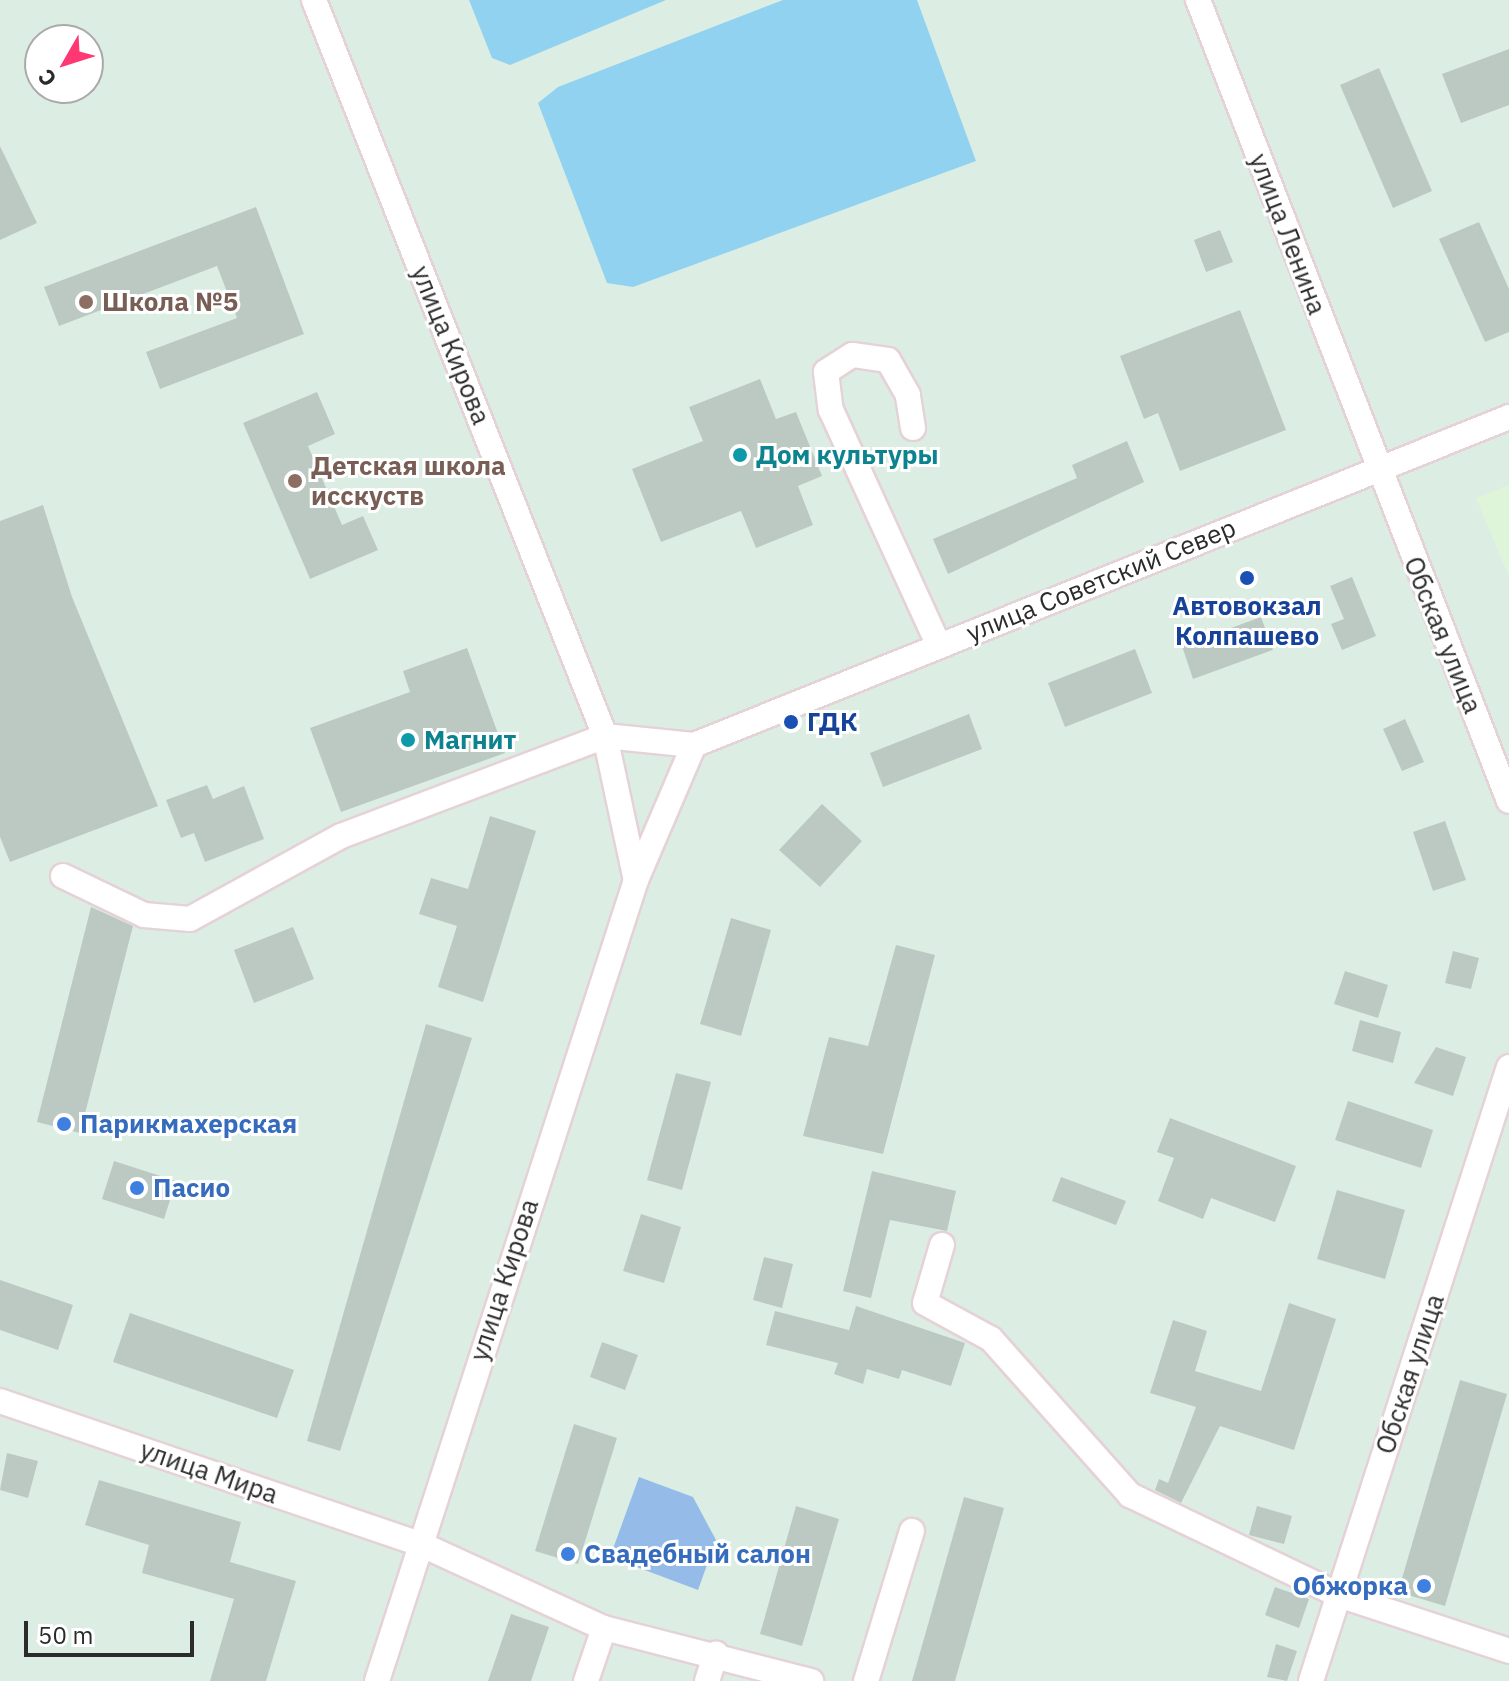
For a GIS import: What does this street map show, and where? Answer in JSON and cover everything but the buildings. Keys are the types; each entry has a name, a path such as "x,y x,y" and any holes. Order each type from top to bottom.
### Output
{"street":[{"name":"улица Кирова","path":"314,0 605,736 636,880"},
{"name":"улица Ленина","path":"1198,0 1377,468"},
{"path":"913,428 908,395 888,360 852,355 826,372 831,410 939,646"},
{"name":"улица Советский Север","path":"694,745 1509,417"},
{"name":"Обская улица","path":"1377,468 1509,801"},
{"path":"63,876 144,915 190,919 341,836 605,736 694,745"},
{"name":"улица Кирова","path":"377,1681 418,1543 636,880 694,745"},
{"name":"Обская улица","path":"1311,1681 1509,1067"},
{"path":"942,1245 925,1303 991,1339 1130,1495 1339,1595 1509,1651"},
{"name":"улица Мира","path":"0,1401 418,1543 604,1628 716,1653 811,1681"},
{"path":"866,1681 912,1531"},
{"path":"586,1681 604,1628"},
{"path":"707,1681 716,1653"}],"shaded area":[{"path":"469,0 666,0 510,65 492,58"},
{"path":"783,0 917,0 976,161 633,287 607,283 538,103 558,87"},
{"path":"1509,485 1509,577 1476,498"},
{"path":"639,1477 693,1497 716,1540 698,1590 610,1557"}],"place":[{"name":"Школа №5","path":"86,302"},
{"name":"Дом культуры","path":"740,455"},
{"name":"Детская школа исскуств","path":"295,481"},
{"name":"Автовокзал Колпашево","path":"1247,578"},
{"name":"ГДК","path":"791,722"},
{"name":"Магнит","path":"408,740"},
{"name":"Парикмахерская","path":"64,1124"},
{"name":"Пасио","path":"137,1188"},
{"name":"Свадебный салон","path":"568,1554"},
{"name":"Обжорка","path":"1424,1586"}]}
